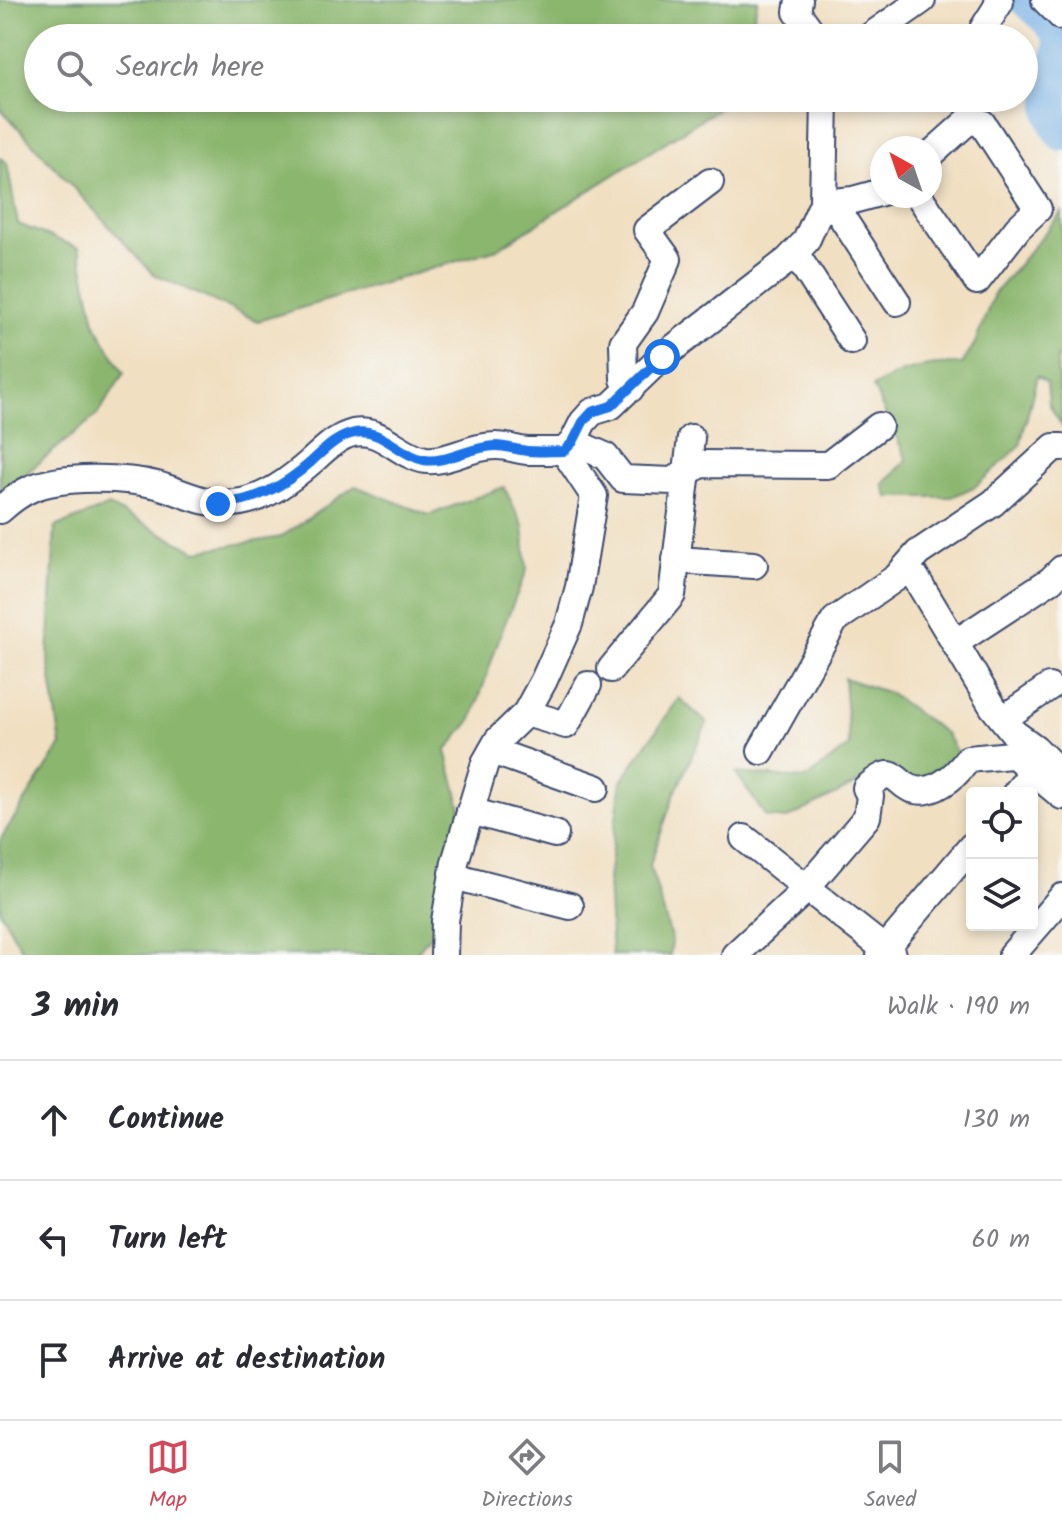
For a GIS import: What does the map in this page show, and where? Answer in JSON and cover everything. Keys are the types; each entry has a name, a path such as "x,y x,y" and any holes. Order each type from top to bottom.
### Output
{"street":[{"path":"799,0 797,12 806,24"},
{"path":"986,24 1000,2 998,0"},
{"path":"1045,0 1062,17"},
{"path":"886,24 915,2"},
{"path":"568,447 592,412 611,406 662,357 795,253 806,241 828,203 825,112"},
{"path":"927,208 977,281 1018,228 1038,209 982,123 968,121 942,144"},
{"path":"630,389 624,379 623,343 645,312 668,259 647,230 710,182"},
{"path":"828,203 870,195"},
{"path":"828,203 897,302"},
{"path":"795,253 852,341"},
{"path":"0,510 31,489 51,483 77,481 130,481 158,485 184,496 218,504 237,503 274,490 333,442 351,433 376,435 423,460 447,458 464,450 496,446 525,451 568,447 605,456 623,479 672,481 701,464 828,465 879,426"},
{"path":"611,669 672,595 691,438"},
{"path":"444,955 445,921 453,876 485,763 498,740 526,713 544,680 569,624 579,587 594,496 568,447"},
{"path":"761,751 835,620 897,577 918,553 993,503 1054,447 1062,447"},
{"path":"676,560 754,565"},
{"path":"955,643 1051,580 1062,569"},
{"path":"903,570 916,578 1003,719 1014,733 1051,762 1062,796"},
{"path":"526,713 566,725 588,685"},
{"path":"1003,719 1049,687"},
{"path":"492,751 596,788"},
{"path":"735,955 807,887 867,817 870,796 866,788 885,775 891,775 912,789 926,790 958,774 968,759 1011,755 1051,762"},
{"path":"1023,787 1051,762"},
{"path":"470,811 555,834"},
{"path":"744,838 886,953 966,853"},
{"path":"453,876 570,906"},
{"path":"1012,955 1062,897"}],"green space":[{"path":"0,0 758,0 752,24 24,24 24,112 713,112 497,249 258,321 153,274 0,108"},
{"path":"0,158 7,163 18,224 79,248 96,326 124,373 97,415 0,495"},
{"path":"1062,212 1062,357 1057,358 1062,426 1049,404 1047,383 1037,376 1020,446 976,486 952,497 888,497 883,484 907,460 873,387 894,375 916,368 962,364 975,343 994,294"},
{"path":"355,486 429,515 504,487 523,526 527,570 502,630 472,719 446,751 461,808 435,929 415,955 25,955 0,911 0,840 61,745 48,658 55,527 109,506 197,551 281,537"},
{"path":"844,678 889,693 946,734 961,760 946,772 911,784 886,769 787,819 766,817 736,773 805,779 849,746"},
{"path":"679,698 707,723 674,795 650,865 672,941 670,955 612,955 608,879 621,781"}],"waterway":[{"path":"1026,0 1050,23 1060,39 1052,107 1054,121 1062,134"}],"route":[{"path":"218,504 251,500 274,490 333,442 351,433 376,435 423,460 447,458 464,450 496,446 525,451 564,451 592,412 611,406 662,357"}]}
